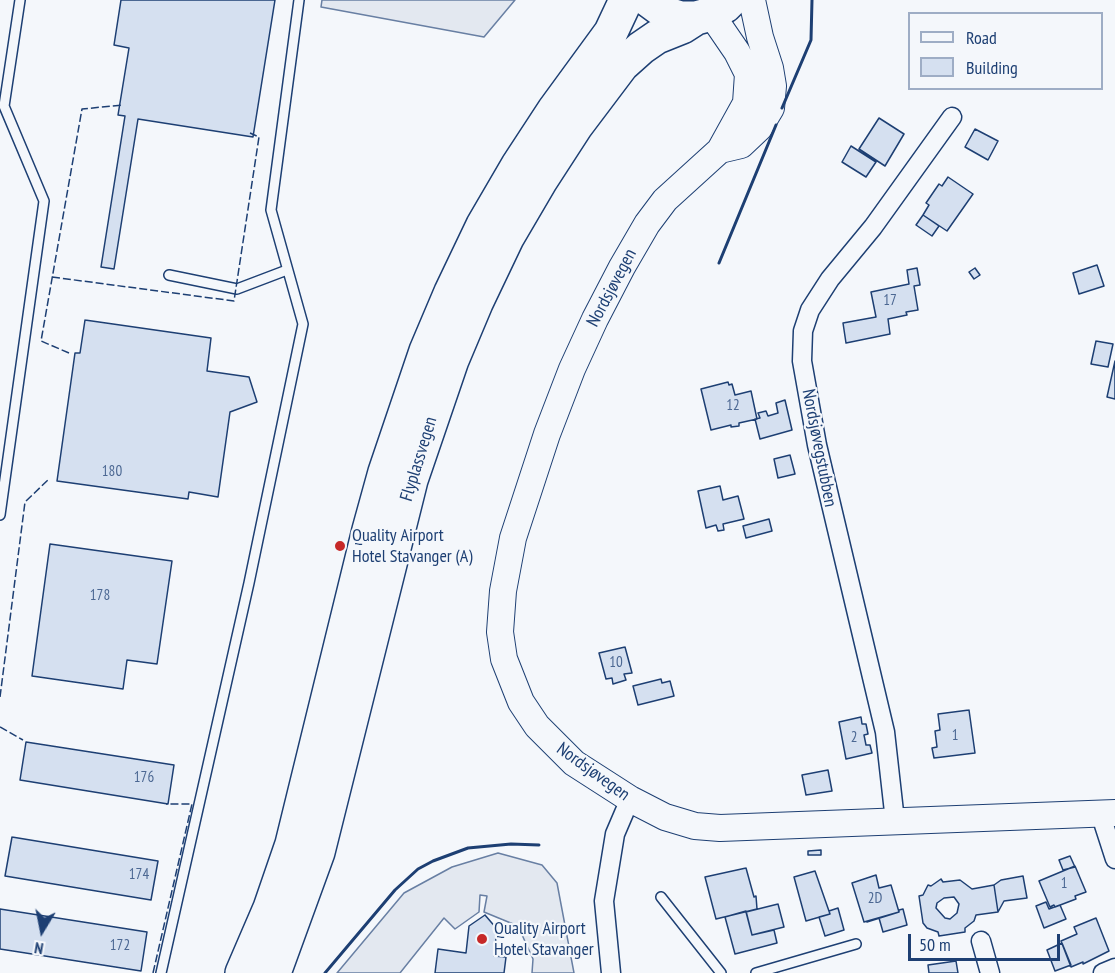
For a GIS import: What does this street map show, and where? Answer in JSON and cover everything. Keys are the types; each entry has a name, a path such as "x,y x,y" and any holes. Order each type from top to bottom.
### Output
{"highway":[{"name":"Flyplassvegen","path":"243,973 270,908 292,844 374,511 426,351 483,225 518,165 611,32 626,0"},
{"path":"648,0 667,14 681,18 712,11"},
{"name":"Flyplassvegen","path":"274,973 318,852 411,480 452,360 476,303 507,238 541,180 576,126 622,65 657,37 712,11"}],"street":[{"name":"Nordsjøvegen","path":"720,150 741,145 759,128 771,108 773,86 771,68 760,37 752,0"},
{"name":"Nordsjøvegen","path":"712,11 748,74 746,103 720,150 665,200 647,225 622,267 572,369 531,480 513,538 503,591 500,632 504,659 521,702 537,726 574,763 630,799 665,817 695,826 720,828 1109,813"},
{"name":"Nordsjøvegstubben","path":"895,821 885,732 817,445 802,361 803,331 810,310 830,279 873,227 952,117"},
{"path":"611,973 604,901 615,834 630,799"},
{"path":"1109,813 1104,825 1115,859"},
{"path":"981,940 990,973"},
{"path":"1103,973 1115,968"}],"lane":[{"path":"0,515 44,201 4,106 20,0"},
{"path":"161,973 249,583 303,324 271,210 299,0"},
{"path":"169,275 237,289 287,270"},
{"path":"661,897 721,973"},
{"path":"756,973 856,944"}],"shaded area":[{"path":"322,0 515,0 484,37 321,7"},
{"path":"498,853 542,865 557,883 574,973 532,973 533,959 518,926 484,912 487,896 480,895 479,912 455,929 444,918 400,973 337,973 404,893 452,867"}],"building":[{"path":"121,0 275,0 253,137 138,119 114,269 101,267 125,116 118,115 129,48 114,45"},
{"path":"879,118 904,134 885,166 859,149"},
{"path":"975,129 998,141 988,160 965,147"},
{"path":"851,146 876,162 866,177 842,162"},
{"path":"948,177 973,194 947,231 923,215 929,205 926,203 939,184 942,186"},
{"path":"923,215 939,226 932,236 916,225"},
{"path":"1097,265 1104,286 1079,294 1073,273"},
{"path":"917,268 920,285 914,286 918,310 888,319 890,334 846,343 843,323 876,317 871,292 909,284 907,270"},
{"path":"975,268 980,275 974,279 969,272"},
{"path":"85,320 211,338 207,371 249,377 257,402 230,412 218,497 189,492 188,499 57,481 75,353 80,353"},
{"path":"1096,341 1113,344 1108,367 1091,364"},
{"path":"1115,361 1115,399 1107,397"},
{"path":"728,382 729,385 732,384 735,395 751,391 757,419 739,423 739,426 731,427 731,425 711,430 701,389"},
{"path":"785,400 792,430 760,439 755,419 760,418 758,413 766,411 768,416 778,413 776,403"},
{"path":"790,455 795,474 778,478 774,459"},
{"path":"720,486 723,500 738,496 744,519 723,524 724,530 718,531 716,525 706,528 698,491"},
{"path":"769,519 772,531 746,538 743,526"},
{"path":"50,544 172,561 157,664 127,660 123,689 32,676"},
{"path":"625,647 632,673 624,674 626,680 613,684 612,678 606,679 599,653"},
{"path":"661,679 662,683 670,681 674,696 638,705 633,686"},
{"path":"969,710 975,753 934,758 932,748 937,747 935,731 940,730 938,714"},
{"path":"861,717 862,724 866,724 868,734 864,735 866,745 870,745 872,753 846,759 839,722"},
{"path":"26,742 174,765 168,804 20,780"},
{"path":"828,770 832,791 806,795 802,775"},
{"path":"12,837 158,861 151,900 5,876"},
{"path":"821,850 821,855 808,855 808,851"},
{"path":"1070,856 1075,867 1063,870 1059,860"},
{"path":"1075,866 1086,892 1075,896 1076,899 1050,907 1039,881"},
{"path":"746,868 754,897 756,896 757,909 716,919 705,877"},
{"path":"815,871 830,914 806,921 794,877"},
{"path":"876,875 879,888 891,885 899,912 864,922 852,883"},
{"path":"1023,876 1027,898 1004,901 998,912 994,885 1001,880"},
{"path":"941,879 943,882 960,880 972,889 994,885 998,912 976,915 974,921 965,928 965,932 939,936 938,932 927,928 923,923 919,896 923,895 928,885 931,886","holes":["954,897 959,904 957,913 950,919 945,918 936,908 937,903 944,898"]},
{"path":"1046,902 1049,909 1060,905 1066,919 1044,928 1036,906"},
{"path":"778,904 784,927 752,935 746,912"},
{"path":"838,908 844,930 825,936 819,917 830,914 829,911"},
{"path":"0,909 147,932 141,971 0,949"},
{"path":"903,909 907,925 883,932 879,918"},
{"path":"746,911 752,935 774,930 777,943 735,954 725,917"},
{"name":"Quality Airport Hotel Stavanger","path":"485,915 497,929 494,956 506,957 504,973 435,973 438,949 466,953 469,926"},
{"path":"1096,918 1109,951 1083,964 1083,962 1071,967 1061,941 1077,934 1074,927"},
{"path":"1062,943 1071,965 1055,971 1047,950"},
{"path":"956,961 958,973 929,973 928,965"}],"fence":[{"path":"69,353 41,341 82,109 123,105"},
{"path":"52,277 234,301 259,137 250,133"},
{"path":"0,697 25,502 49,479"},
{"path":"0,727 23,740"},
{"path":"153,973 192,804 166,804"}],"wall":[{"path":"782,108 811,40 812,0"},
{"path":"719,263 776,125"},
{"path":"325,973 395,890 418,869 468,848 511,844 539,845"}],"place":[{"name":"Quality Airport Hotel Stavanger (A)","path":"340,546"},
{"name":"Quality Airport Hotel Stavanger","path":"482,939"}]}
